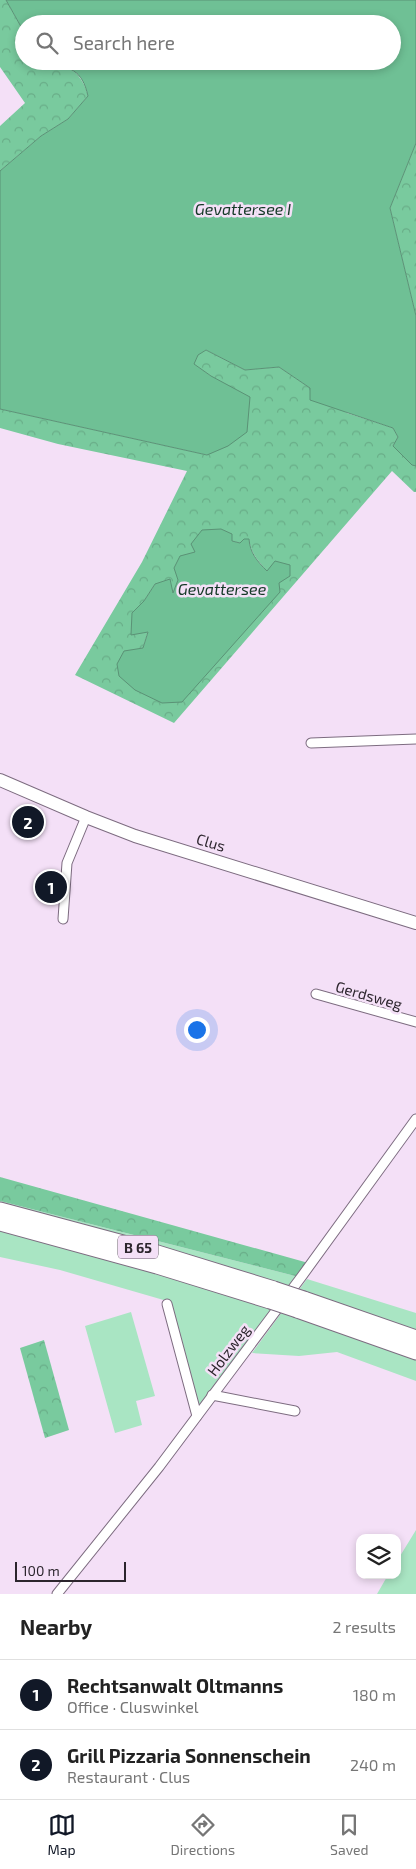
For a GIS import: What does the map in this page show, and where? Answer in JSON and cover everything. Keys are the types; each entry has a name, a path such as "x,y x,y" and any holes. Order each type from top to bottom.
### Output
{"highway":[{"name":"B 65","path":"0,1210 138,1247 300,1305 416,1352"},
{"name":"B 65","path":"0,1222 157,1266 272,1295"},
{"path":"0,1234 50,1236"},
{"name":"B 65","path":"300,1305 416,1338"}],"main road":[{"name":"Clus","path":"0,780 135,836 416,923"}],"street":[{"path":"311,743 416,739"},
{"path":"63,919 67,862 86,817"},
{"name":"Gerdsweg","path":"316,994 416,1022"},
{"name":"Holzweg","path":"57,1594 159,1467 302,1276 416,1119"},
{"path":"167,1304 197,1416"},
{"path":"212,1395 295,1411"}],"shaded area":[{"path":"0,1201 303,1278 198,1416 167,1301 60,1270 0,1257"},
{"path":"307,1279 416,1313 416,1331 298,1291"},
{"path":"131,1312 155,1396 136,1401 142,1425 115,1433 85,1326"},
{"path":"282,1312 416,1358 416,1381 337,1352 299,1356 252,1353"},
{"path":"416,1530 416,1594 377,1594 386,1579 401,1579 401,1554"}],"green space":[{"path":"0,0 6,0 15,16 15,70 72,70 79,76 88,96 68,119 41,136 0,171 0,126 25,103 0,67"},
{"path":"416,143 416,316 390,208"},
{"path":"206,350 245,370 279,367 347,413 393,428 398,437 393,446 412,465 416,466 416,492 392,471 174,723 75,675 142,562 187,471 58,444 0,428 0,409 207,455 211,376 193,364 198,354","holes":["249,539 255,557 267,571 143,648 148,631 132,613 144,601 155,584 173,594 178,580 195,552 232,541 240,543"]},
{"path":"0,1177 312,1264 303,1278 0,1201"},
{"path":"44,1340 69,1430 45,1438 20,1348"}],"water":[{"name":"Gevattersee I","path":"6,0 416,0 416,143 390,208 416,316 416,466 412,465 393,446 398,437 393,428 310,400 310,388 279,367 245,370 206,350 198,355 194,364 211,376 250,397 247,432 228,446 207,455 0,409 0,171 41,136 68,119 88,96 82,80 72,70 401,70 401,15 15,16"},
{"name":"Gevattersee","path":"221,529 232,534 232,541 240,543 244,539 249,539 255,556 267,571 275,561 290,565 290,576 279,583 280,592 182,702 162,703 135,690 119,676 117,664 124,651 143,648 148,632 131,635 132,613 144,601 155,584 170,579 173,593 178,580 174,568 180,556 195,552 191,544 202,530"}],"place":[{"name":"Grill Pizzaria Sonnenschein","path":"28,822"},
{"name":"Rechtsanwalt Oltmanns","path":"51,887"}]}
